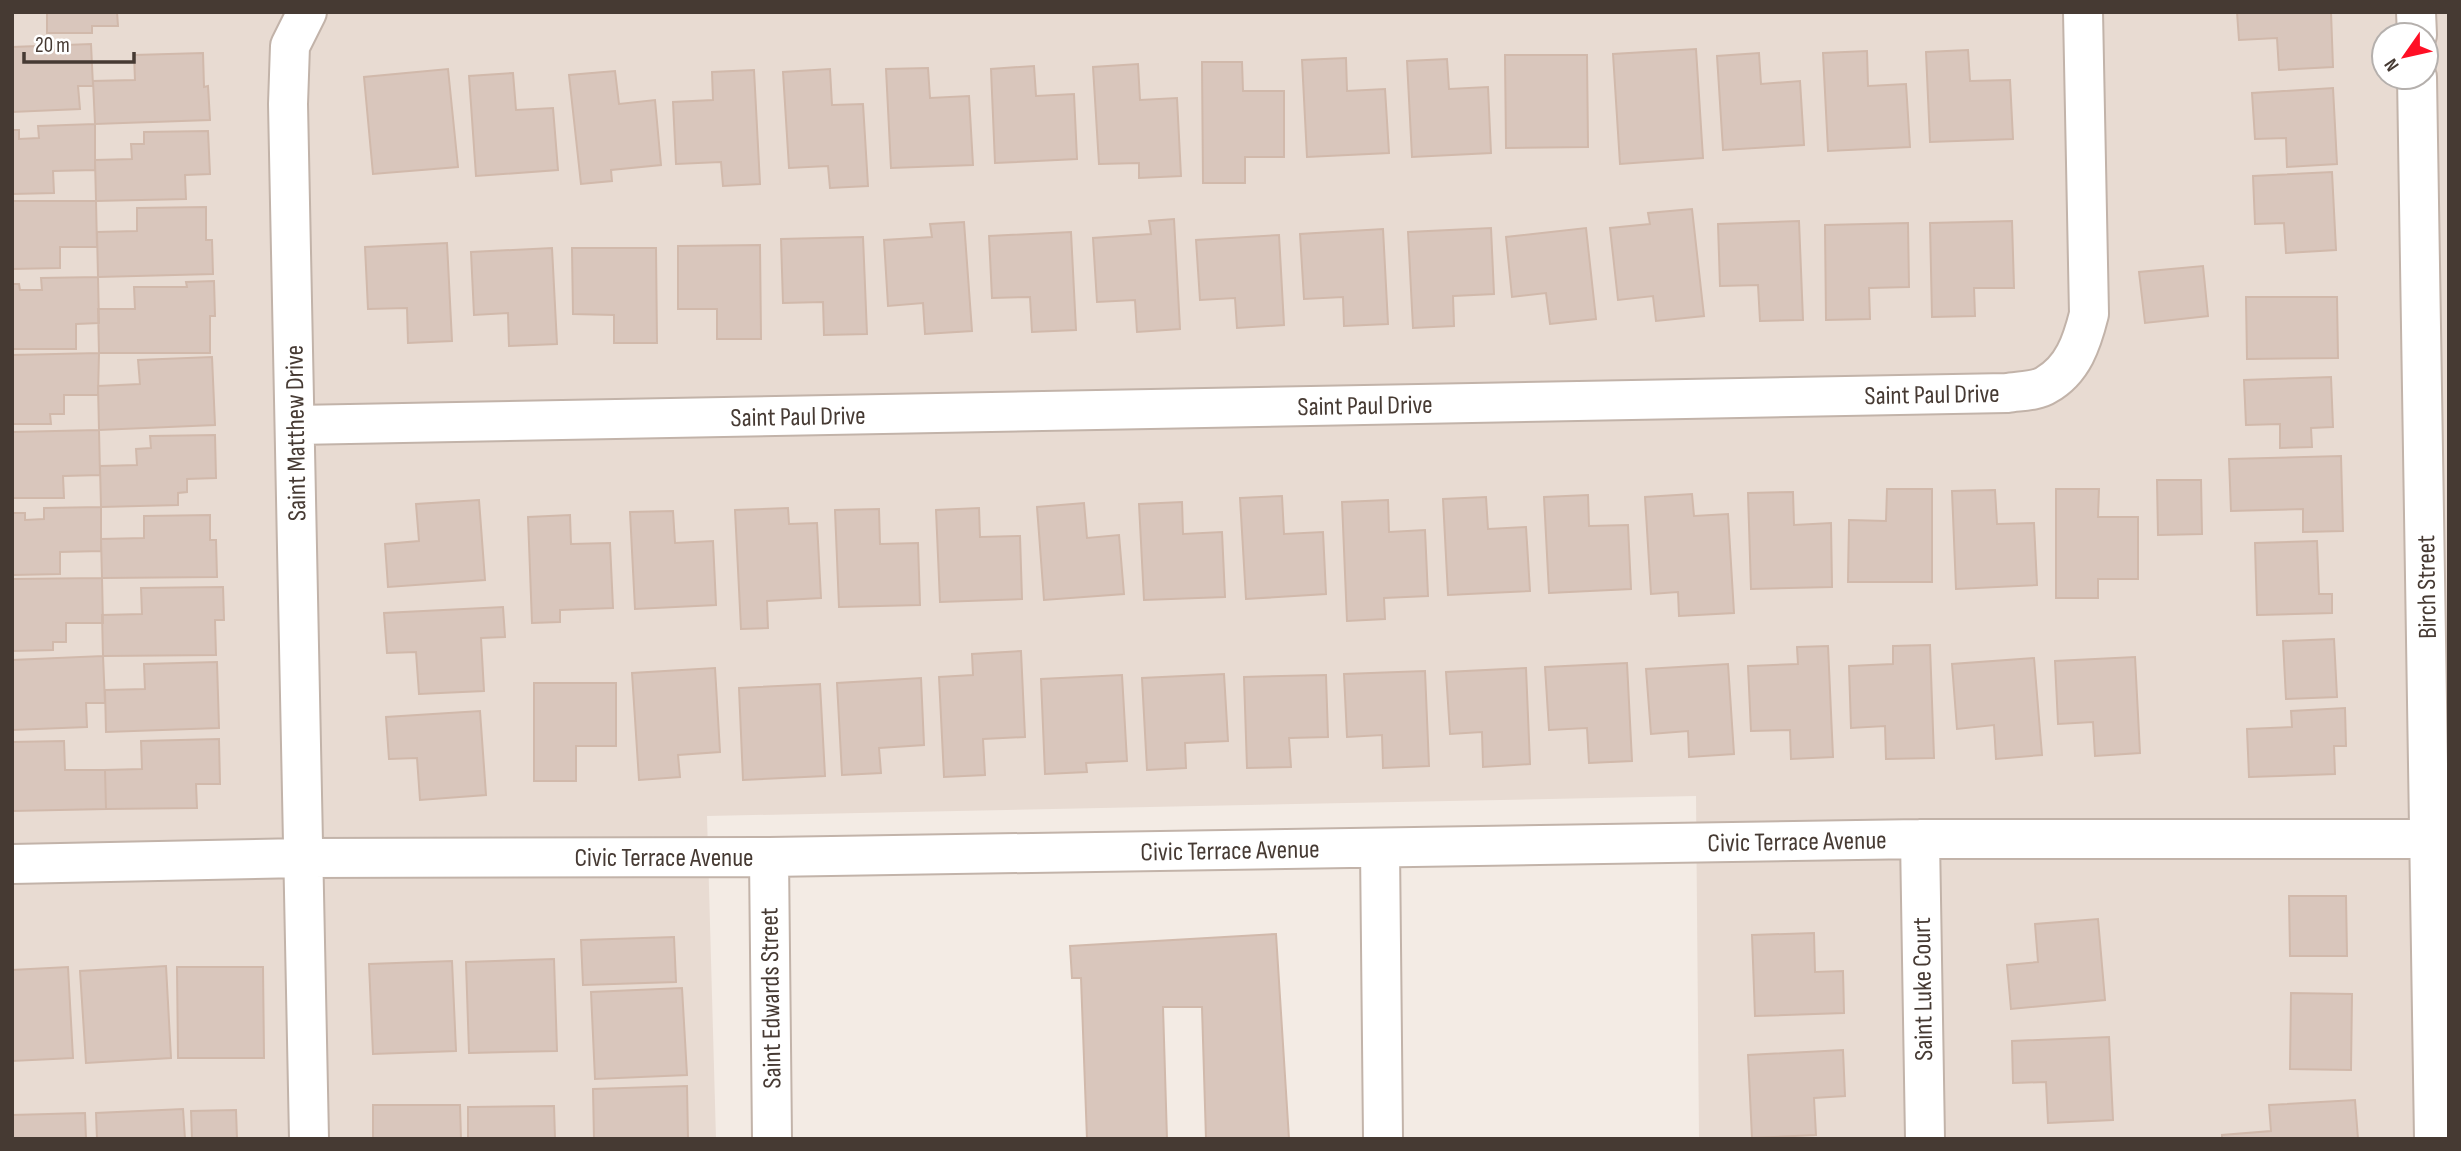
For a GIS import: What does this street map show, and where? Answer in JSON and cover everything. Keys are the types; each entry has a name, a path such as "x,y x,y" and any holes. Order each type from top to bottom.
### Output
{"street":[{"name":"Saint Matthew Drive","path":"307,12 289,46 288,104 309,1139"},
{"name":"Saint Paul Drive","path":"296,425 1993,393 2045,387 2069,365 2081,345 2089,314 2083,12"},
{"name":"Birch Street","path":"2417,91 2440,840 2434,1139"},
{"name":"Civic Terrace Avenue","path":"12,864 303,858 769,857 1920,839 2440,840"},
{"name":"Saint Luke Court","path":"1920,839 1925,1139"},
{"path":"1380,848 1383,1139"},
{"name":"Saint Edwards Street","path":"769,857 772,1139"}],"shaded area":[{"path":"12,12 2449,12 2449,1139 1699,1139 1696,796 707,816 716,1139 12,1139"}],"building":[{"path":"47,12 117,12 118,26 92,26 92,33 47,33"},
{"path":"2237,12 2331,12 2333,67 2279,70 2277,38 2239,40"},
{"path":"91,44 93,86 78,86 80,109 12,112 12,47"},
{"path":"1696,49 1703,158 1620,164 1613,54"},
{"path":"1968,50 1970,81 2010,80 2013,139 1930,142 1926,52"},
{"path":"1867,51 1868,86 1906,84 1910,147 1828,151 1823,53"},
{"path":"203,53 204,87 208,86 210,120 95,124 93,81 135,80 134,55"},
{"path":"1759,53 1761,84 1800,81 1804,145 1723,150 1717,56"},
{"path":"1505,55 1587,55 1588,147 1506,148"},
{"path":"1346,58 1347,91 1385,89 1389,153 1307,157 1302,60"},
{"path":"1447,59 1449,89 1488,87 1491,153 1412,157 1407,61"},
{"path":"1202,62 1242,62 1243,91 1284,91 1284,157 1245,157 1245,183 1203,183"},
{"path":"1138,64 1140,100 1177,98 1181,176 1139,178 1139,163 1099,164 1093,67"},
{"path":"1034,66 1036,96 1074,94 1077,159 995,163 991,69"},
{"path":"928,68 930,98 969,96 973,165 891,168 886,69"},
{"path":"448,69 458,167 373,174 364,77"},
{"path":"830,69 832,105 863,104 868,186 830,188 828,166 789,168 783,72"},
{"path":"754,70 760,184 723,186 721,162 676,164 673,102 713,100 712,72"},
{"path":"615,71 619,104 655,100 661,165 611,170 612,181 581,184 569,75"},
{"path":"513,73 516,110 553,108 558,170 476,176 469,76"},
{"path":"2333,88 2337,164 2287,167 2286,138 2255,139 2252,93"},
{"path":"95,124 95,170 53,171 54,193 12,194 12,130 19,130 19,139 39,138 38,126"},
{"path":"208,131 210,174 185,175 186,199 96,201 95,160 132,159 131,144 144,144 144,132"},
{"path":"2332,172 2336,250 2286,253 2284,223 2255,224 2253,176"},
{"path":"12,201 96,201 97,247 60,247 60,268 12,269"},
{"path":"206,207 206,240 212,240 213,274 98,277 97,232 137,231 137,208"},
{"path":"1692,209 1704,316 1656,321 1653,296 1618,300 1610,228 1650,224 1648,213"},
{"path":"1174,219 1180,329 1137,332 1135,300 1097,302 1093,238 1151,234 1149,221"},
{"path":"1799,221 1803,320 1760,321 1758,285 1720,286 1718,224"},
{"path":"2012,221 2014,288 1974,288 1975,316 1932,317 1930,223"},
{"path":"964,222 972,331 925,334 923,303 888,306 884,240 932,237 930,224"},
{"path":"1908,223 1909,287 1869,288 1870,319 1826,320 1825,225"},
{"path":"1491,228 1494,294 1453,296 1454,326 1413,328 1408,232"},
{"path":"1586,228 1596,319 1550,324 1546,293 1512,297 1506,237"},
{"path":"1383,229 1388,324 1344,326 1343,297 1304,299 1300,234"},
{"path":"1071,232 1076,330 1032,332 1030,297 992,298 989,236"},
{"path":"1279,235 1284,325 1237,328 1235,298 1200,300 1196,240"},
{"path":"863,237 867,334 824,335 823,302 783,303 781,239"},
{"path":"447,243 452,341 408,343 407,308 368,309 365,247"},
{"path":"760,245 761,339 717,339 717,309 678,309 678,246"},
{"path":"552,248 557,344 509,346 508,313 474,315 471,252"},
{"path":"572,248 656,248 657,343 614,343 614,315 573,314"},
{"path":"2203,266 2208,316 2145,323 2139,272"},
{"path":"98,277 99,323 76,324 76,349 12,349 12,284 19,284 20,290 42,290 41,278"},
{"path":"214,281 215,316 210,316 210,353 99,353 98,309 135,309 134,287 187,287 186,282"},
{"path":"2246,297 2337,297 2338,358 2247,359"},
{"path":"99,353 98,395 64,395 64,414 50,414 51,424 12,424 12,355"},
{"path":"212,357 215,425 99,430 98,386 140,384 138,360"},
{"path":"2331,377 2333,427 2311,428 2312,447 2280,448 2280,424 2246,425 2244,380"},
{"path":"99,430 100,475 63,476 64,498 12,498 12,432"},
{"path":"215,435 216,478 187,479 187,492 178,493 178,505 101,507 100,466 137,465 136,449 151,448 150,436"},
{"path":"2341,456 2343,531 2303,532 2303,509 2231,511 2229,459"},
{"path":"2157,480 2201,480 2202,534 2158,535"},
{"path":"1887,489 1932,489 1932,582 1848,582 1849,520 1886,521"},
{"path":"2056,489 2099,489 2098,517 2138,517 2138,579 2098,579 2098,598 2056,598"},
{"path":"1995,490 1997,524 2034,523 2037,585 1956,589 1952,491"},
{"path":"1793,492 1794,525 1831,523 1832,587 1751,589 1748,493"},
{"path":"1692,494 1694,516 1728,514 1734,613 1679,616 1678,592 1651,594 1645,497"},
{"path":"1588,495 1589,526 1628,525 1631,589 1549,593 1544,497"},
{"path":"1282,496 1284,534 1323,532 1326,594 1246,599 1240,498"},
{"path":"1486,497 1488,529 1526,527 1530,591 1448,595 1443,499"},
{"path":"479,500 485,580 388,587 385,544 419,541 416,504"},
{"path":"1388,500 1389,532 1425,530 1428,596 1384,598 1385,619 1347,621 1342,502"},
{"path":"1182,502 1183,534 1222,532 1225,597 1144,600 1139,504"},
{"path":"1084,503 1087,538 1119,535 1124,594 1044,600 1037,507"},
{"path":"101,507 101,551 60,552 60,574 12,575 12,513 25,513 25,520 44,519 44,508"},
{"path":"788,508 789,524 817,523 821,598 767,601 768,628 741,629 735,510"},
{"path":"979,508 980,537 1020,536 1022,599 940,602 936,510"},
{"path":"879,509 880,544 918,543 920,605 839,607 835,510"},
{"path":"673,511 675,543 713,541 716,605 635,609 630,512"},
{"path":"210,515 210,540 216,540 217,577 102,578 101,539 144,538 144,516"},
{"path":"570,515 571,544 610,543 613,608 560,610 560,622 532,623 528,517"},
{"path":"2317,541 2319,594 2332,594 2332,613 2257,615 2255,543"},
{"path":"102,578 103,623 66,623 66,642 53,642 53,650 12,651 13,579"},
{"path":"223,587 224,620 215,620 216,655 103,656 102,615 142,614 141,588"},
{"path":"503,607 505,637 481,638 484,691 419,694 416,652 387,653 384,613"},
{"path":"2334,639 2337,697 2286,699 2283,641"},
{"path":"1930,645 1934,758 1886,759 1885,726 1851,728 1849,666 1893,664 1893,646"},
{"path":"1828,646 1833,757 1791,759 1790,730 1751,731 1748,666 1798,664 1797,647"},
{"path":"1021,651 1025,737 983,739 985,775 944,777 939,677 973,675 972,654"},
{"path":"103,656 105,703 86,703 87,727 12,730 12,660"},
{"path":"2135,657 2140,753 2095,756 2093,722 2058,724 2055,661"},
{"path":"2034,658 2042,755 1996,759 1994,725 1957,729 1952,664"},
{"path":"217,662 219,728 106,732 105,690 145,689 144,664"},
{"path":"1627,663 1632,761 1589,763 1587,728 1549,730 1545,667"},
{"path":"1728,664 1734,754 1689,757 1688,731 1651,734 1646,669"},
{"path":"715,668 720,752 678,755 680,777 639,780 632,673"},
{"path":"1526,668 1530,764 1483,767 1482,732 1450,734 1446,672"},
{"path":"1425,671 1429,766 1383,768 1382,735 1347,737 1344,674"},
{"path":"1224,674 1228,741 1185,743 1186,768 1147,770 1142,678"},
{"path":"1122,675 1127,761 1086,763 1087,772 1045,774 1041,679"},
{"path":"1326,675 1328,737 1289,738 1291,767 1247,768 1244,677"},
{"path":"921,678 924,745 879,748 881,773 842,775 837,683"},
{"path":"534,683 616,683 616,746 576,746 576,781 534,781"},
{"path":"820,684 825,776 743,780 739,688"},
{"path":"2345,708 2346,746 2334,746 2335,774 2249,777 2247,729 2292,727 2291,711"},
{"path":"480,711 486,795 420,800 417,758 389,759 386,717"},
{"path":"219,739 220,784 196,784 197,808 106,809 105,770 142,769 141,741"},
{"path":"64,741 65,770 105,770 106,809 12,811 12,742"},
{"path":"2289,896 2346,896 2347,956 2290,956"},
{"path":"2098,919 2105,1000 2011,1009 2007,965 2038,962 2035,924"},
{"path":"1814,933 1815,972 1843,971 1844,1013 1755,1016 1752,935"},
{"path":"1276,934 1289,1139 1206,1139 1202,1007 1163,1007 1167,1139 1087,1139 1081,978 1072,978 1070,946"},
{"path":"674,937 676,982 583,985 581,940"},
{"path":"554,959 557,1051 469,1053 466,962"},
{"path":"452,961 456,1051 373,1054 369,964"},
{"path":"166,966 171,1058 86,1063 80,971"},
{"path":"68,967 73,1058 12,1061 12,970"},
{"path":"177,967 263,967 264,1058 178,1058"},
{"path":"682,988 687,1075 595,1079 591,992"},
{"path":"2291,993 2352,994 2351,1070 2290,1069"},
{"path":"2109,1037 2113,1120 2048,1123 2046,1082 2013,1083 2012,1041"},
{"path":"1843,1050 1845,1096 1814,1098 1816,1135 1752,1138 1748,1055"},
{"path":"687,1086 688,1139 594,1139 593,1089"},
{"path":"2355,1100 2358,1139 2222,1139 2222,1135 2271,1131 2269,1105"},
{"path":"373,1105 460,1105 461,1139 373,1139"},
{"path":"554,1106 555,1139 468,1139 468,1107"},
{"path":"183,1109 185,1139 97,1139 96,1113"},
{"path":"236,1110 237,1139 192,1139 191,1111"},
{"path":"85,1113 86,1139 12,1139 12,1115"}]}
